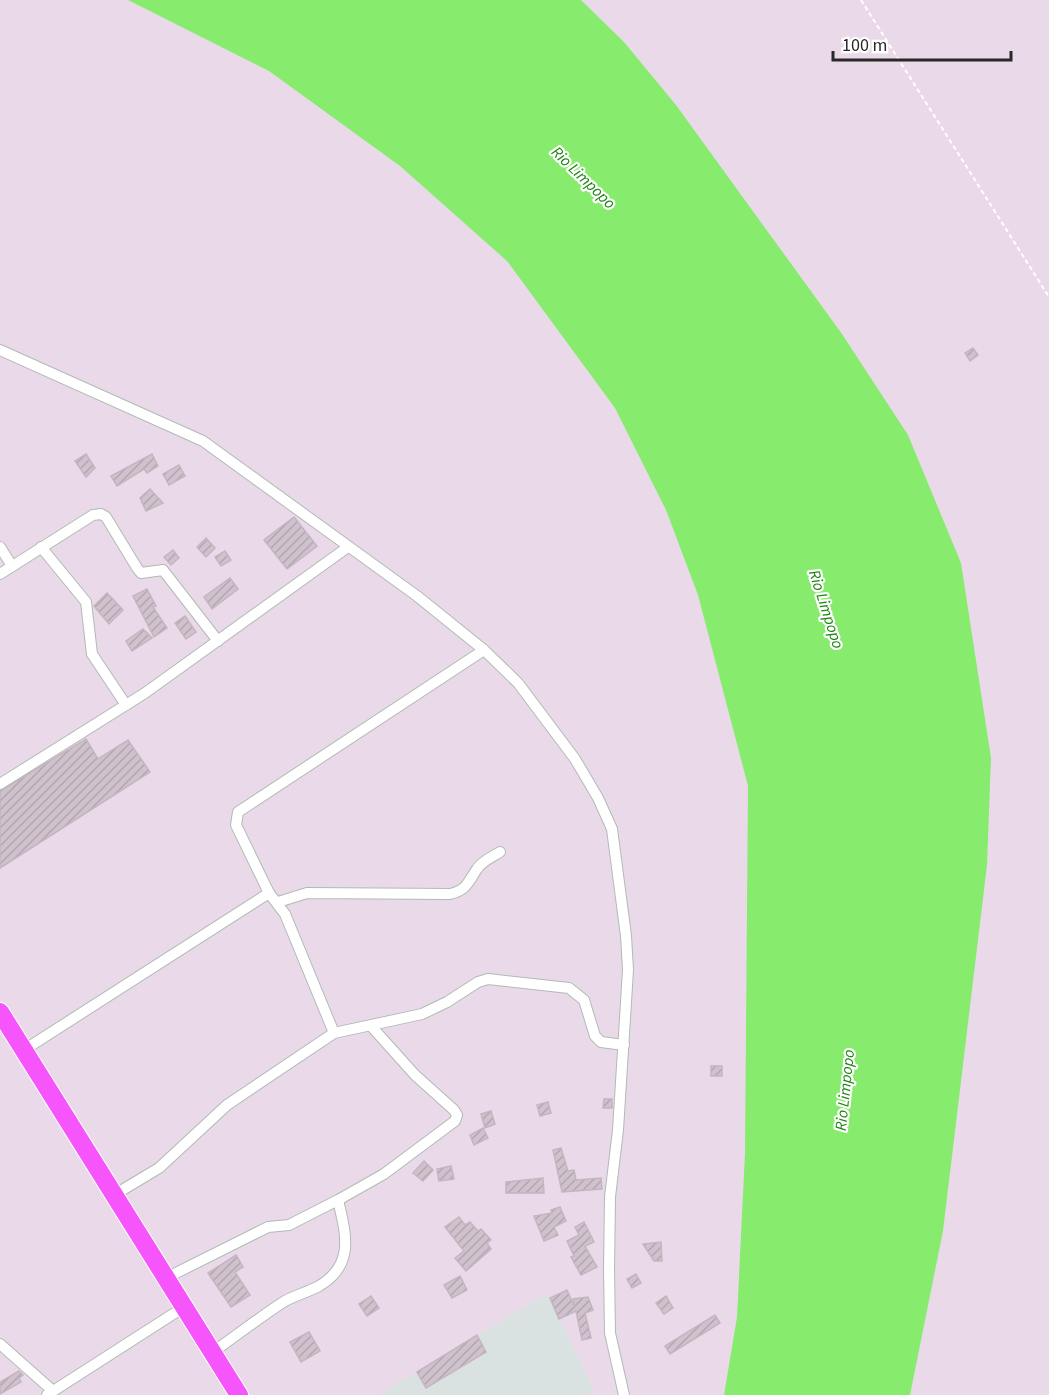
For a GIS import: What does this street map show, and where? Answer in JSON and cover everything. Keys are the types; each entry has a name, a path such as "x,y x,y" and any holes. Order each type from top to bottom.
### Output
{"highway":[{"path":"0,1012 239,1395"}],"street":[{"path":"0,350 188,433 417,596 484,650 518,683 569,750 598,798 612,829 627,947 624,1045 610,1197 609,1270 610,1333 624,1395"},
{"path":"0,574 93,515 100,514 106,517 141,573 158,569 167,574 218,641"},
{"path":"0,547 12,566"},
{"path":"41,547 86,602 92,654 126,705"},
{"path":"0,784 126,705 348,547"},
{"path":"334,1033 278,902 269,893 236,825 238,812 484,650"},
{"path":"278,902 307,893 450,894 461,891 470,884 477,869 500,852"},
{"path":"24,1050 269,893"},
{"path":"114,1195 159,1168 227,1105 334,1033 422,1014 447,1002 478,982 501,978 569,988 584,1000 595,1036 601,1042 624,1045"},
{"path":"166,1278 268,1227 289,1225 338,1200 384,1174 455,1121 457,1115 370,1026"},
{"path":"213,1352 283,1303 318,1287 336,1272 346,1252 346,1237 338,1200"},
{"path":"0,1344 50,1393 184,1306"}],"path":[{"path":"861,0 1049,297"}],"shaded area":[{"path":"547,1293 594,1390 586,1395 379,1395"}],"water":[{"name":"Rio Limpopo","path":"128,0 581,0 624,42 676,105 842,334 908,435 961,563 991,758 987,865 943,1231 910,1395 724,1395 737,1317 745,1153 748,786 698,595 666,510 615,408 507,261 400,166 269,71"}],"building":[{"path":"973,348 978,355 970,361 965,353"},
{"path":"86,454 95,468 86,477 75,461"},
{"path":"152,454 158,466 147,473 144,469 117,486 111,476"},
{"path":"179,465 185,476 169,485 163,474"},
{"path":"150,489 163,503 146,511 140,498"},
{"path":"294,517 317,546 287,569 264,540"},
{"path":"206,538 215,548 206,557 197,547"},
{"path":"173,550 179,558 171,565 164,557"},
{"path":"225,551 231,560 221,566 215,557"},
{"path":"230,578 238,589 212,609 204,597"},
{"path":"147,589 156,606 153,607 167,628 154,637 133,596"},
{"path":"107,593 123,610 109,624 94,606"},
{"path":"185,616 196,632 186,639 175,623"},
{"path":"143,629 152,638 132,651 126,641"},
{"path":"86,739 98,759 128,740 150,772 0,868 0,791"},
{"path":"711,1066 722,1066 722,1076 711,1076"},
{"path":"604,1099 612,1099 612,1108 603,1108"},
{"path":"548,1102 551,1113 540,1116 537,1105"},
{"path":"491,1111 495,1124 485,1128 481,1114"},
{"path":"483,1128 488,1138 474,1145 470,1135"},
{"path":"561,1148 568,1171 574,1170 576,1180 601,1178 602,1189 562,1192 553,1150"},
{"path":"424,1161 433,1170 423,1181 413,1173"},
{"path":"451,1166 454,1179 439,1181 437,1169"},
{"path":"543,1178 544,1193 506,1193 506,1182"},
{"path":"560,1207 566,1221 554,1227 558,1235 544,1241 534,1216 552,1213 551,1210"},
{"path":"459,1217 465,1225 470,1222 478,1231 481,1229 491,1240 487,1243 491,1249 466,1271 455,1258 464,1251 445,1227"},
{"path":"584,1222 594,1242 585,1246 597,1267 581,1275 571,1257 574,1256 567,1241 579,1235 575,1227"},
{"path":"661,1242 662,1261 654,1261 643,1244"},
{"path":"236,1255 243,1267 235,1272 250,1295 231,1307 208,1273"},
{"path":"636,1274 641,1283 632,1288 627,1279"},
{"path":"460,1276 467,1290 452,1298 444,1285"},
{"path":"567,1290 575,1308 573,1299 588,1297 593,1310 585,1313 591,1338 582,1340 576,1311 559,1319 550,1298"},
{"path":"371,1296 379,1308 367,1316 359,1304"},
{"path":"666,1296 673,1308 664,1314 656,1303"},
{"path":"715,1315 720,1323 670,1354 665,1346"},
{"path":"309,1332 320,1351 301,1362 290,1342"},
{"path":"477,1335 486,1352 426,1388 417,1372"},
{"path":"19,1371 23,1375 19,1378 21,1382 0,1394 0,1382"}]}
